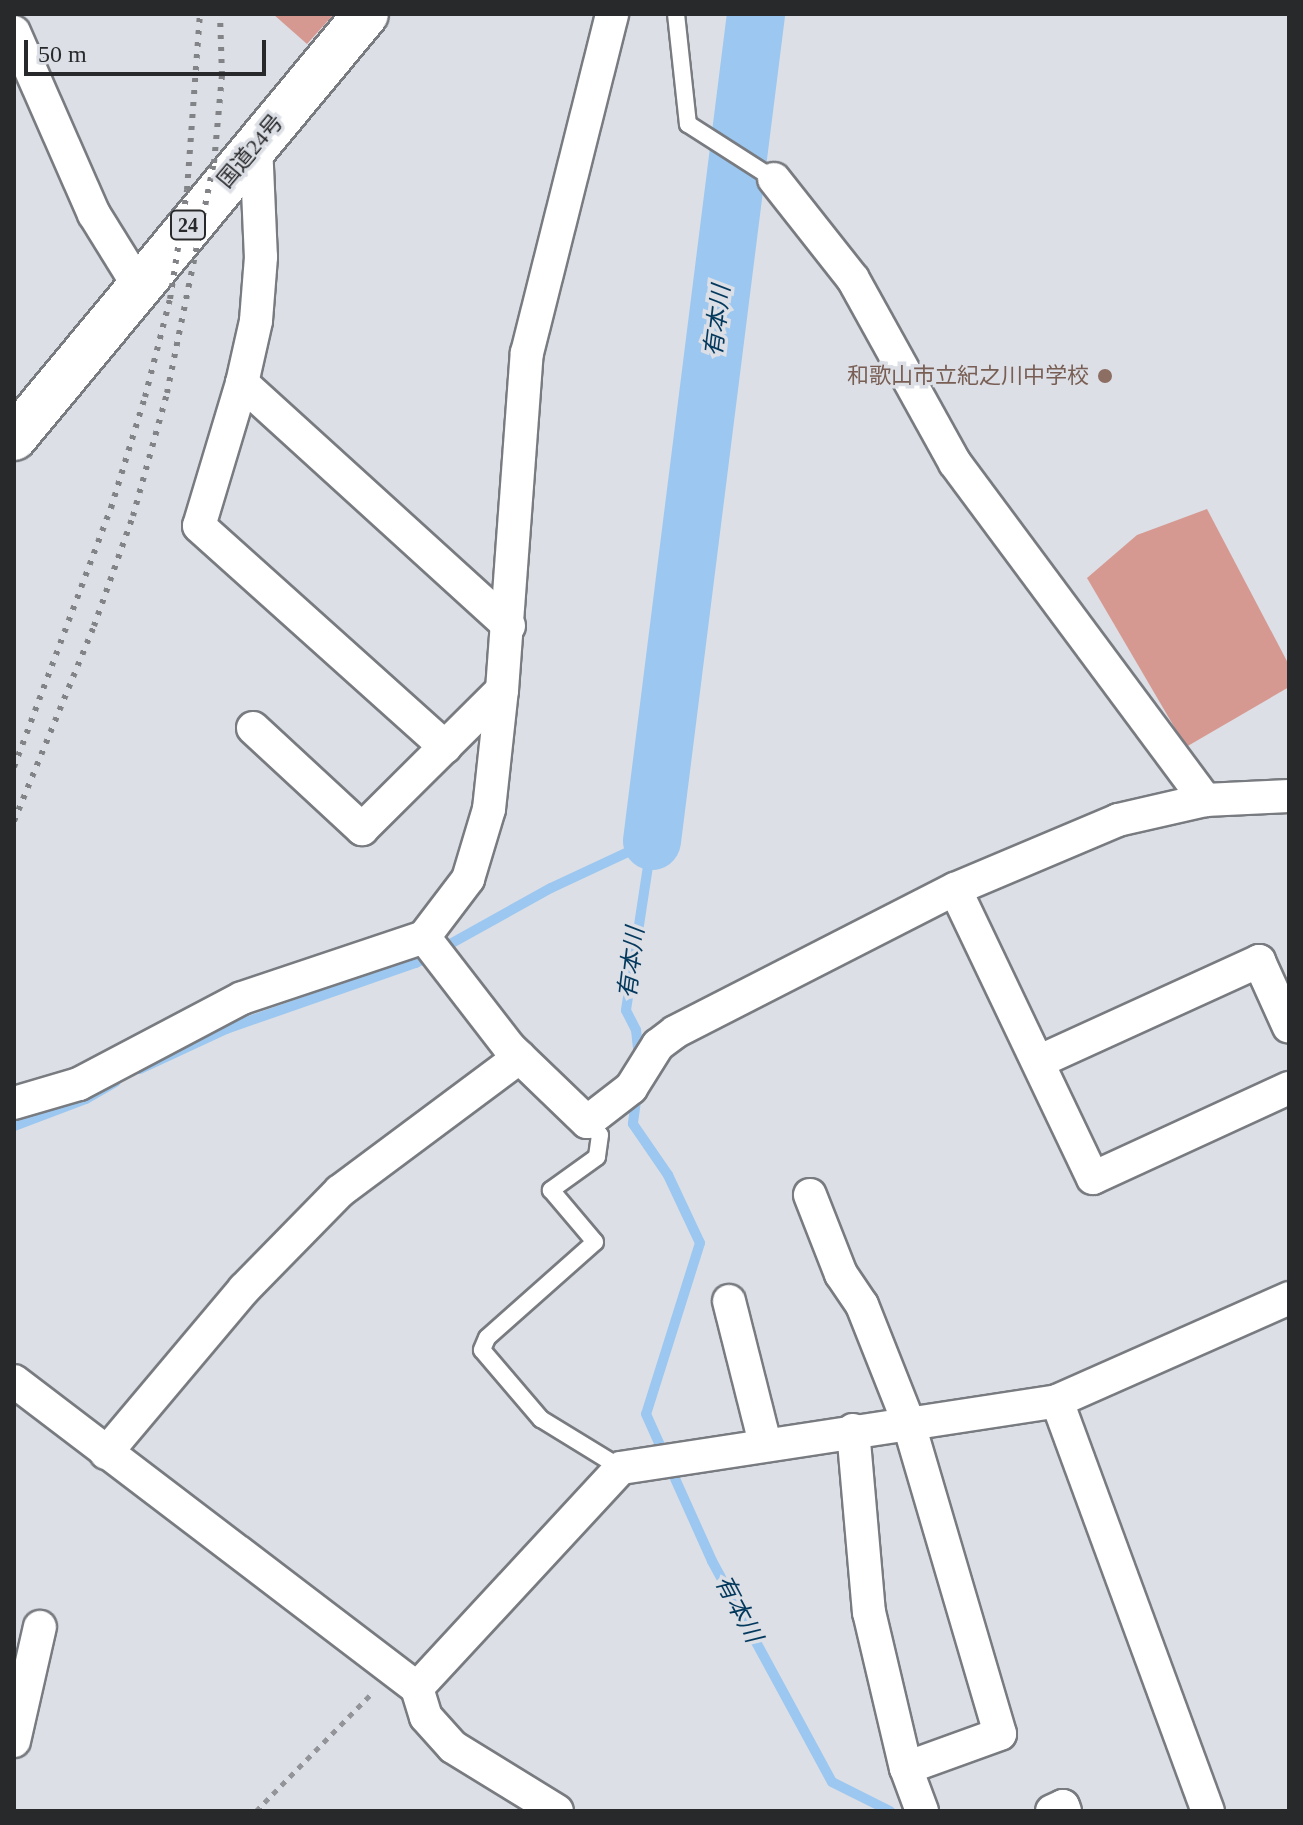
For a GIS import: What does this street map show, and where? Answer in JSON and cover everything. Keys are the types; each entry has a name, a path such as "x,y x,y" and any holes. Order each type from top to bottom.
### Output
{"highway":[{"name":"国道24号","path":"14,438 366,14"}],"street":[{"path":"14,1103 79,1084 242,998 424,937 468,879 489,809 509,626 527,353 612,14"},
{"path":"14,32 94,214 138,285"},
{"path":"256,144 261,257 256,321 242,383 199,526 445,747"},
{"path":"774,179 853,279 955,463 1205,800"},
{"path":"242,383 509,626"},
{"path":"253,728 362,829 502,690"},
{"path":"424,937 520,1057 587,1122 631,1088 658,1045 675,1032 955,889 1118,820 1205,800 1289,796"},
{"path":"955,889 1040,1061 1093,1178 1289,1088"},
{"path":"1040,1061 1259,961 1289,1027"},
{"path":"106,1453 234,1300 340,1191 520,1057"},
{"path":"810,1195 908,1421 1000,1734 906,1768"},
{"path":"406,1678 652,1464 765,1443 1057,1401 1289,1298"},
{"path":"729,1301 765,1443"},
{"path":"14,1381 406,1678 426,1717 453,1747 557,1811"},
{"path":"1057,1401 1208,1811"},
{"path":"853,1430 869,1612 906,1768 922,1811"},
{"path":"14,1741 40,1627"},
{"path":"1052,1811 1063,1806 1065,1811"}],"lane":[{"path":"676,14 688,124 774,179"},
{"path":"587,1122 600,1135 597,1157 551,1190 595,1242 487,1338 482,1350 541,1419 652,1464"}],"path":[{"path":"256,1811 406,1678"}],"building":[{"path":"273,14 334,14 307,44"},
{"path":"1207,509 1289,665 1289,687 1186,747 1087,578 1137,535"}],"waterway":[{"name":"有本川","path":"652,841 756,14"},
{"name":"有本川","path":"639,1058 636,1030 626,1010 652,841"},
{"path":"140,1069 226,1029 416,963 551,888 652,841"},
{"path":"14,1126 86,1099 115,1082"},
{"name":"有本川","path":"637,1094 633,1124 668,1175 700,1243 646,1414 712,1561 832,1782 890,1811"}],"railway":[{"path":"14,767 111,508 145,397 170,299 187,190 200,14"},
{"path":"14,821 94,626 133,516 167,393 214,163 222,75 220,14"}],"place":[{"name":"和歌山市立紀之川中学校","path":"1105,376"}]}
